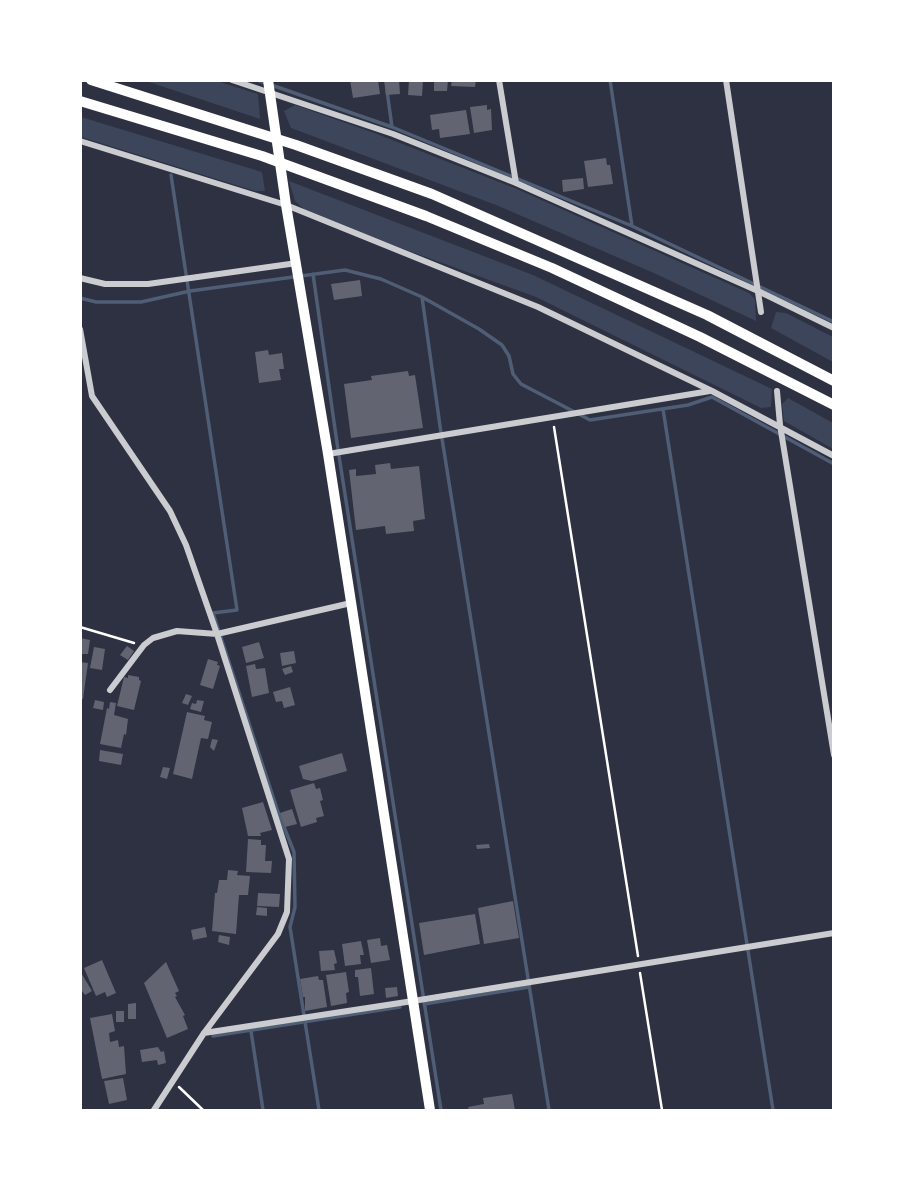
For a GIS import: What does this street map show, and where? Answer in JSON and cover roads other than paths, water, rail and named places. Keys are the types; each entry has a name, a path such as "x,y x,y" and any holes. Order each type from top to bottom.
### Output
{"highway":[{"path":"91,80 259,132 432,194 707,315 834,381"},
{"path":"268,80 430,1111"},
{"path":"80,101 262,156 426,216 552,268 700,337 834,405"}],"street":[{"path":"232,80 393,134 516,183 758,291 834,328"},
{"path":"499,80 516,183"},
{"path":"726,80 761,312"},
{"path":"80,141 286,205 538,307 780,425 834,456"},
{"path":"80,278 105,285 148,284 297,263"},
{"path":"80,329 92,396 170,511 186,545 289,859 287,912 278,934 204,1033 154,1111"},
{"path":"328,454 712,391"},
{"path":"777,391 780,425 834,755"},
{"path":"110,690 144,645 153,638 177,631 217,634 351,603"},
{"path":"204,1033 834,933"}],"waterway":[{"path":"257,80 392,127 632,226"},
{"path":"610,80 632,226 834,322"},
{"path":"387,91 392,127"},
{"path":"171,175 237,610 213,613 278,812 294,852 295,907 290,927 319,1110"},
{"path":"80,298 96,302 141,302 190,291 345,270 381,279 422,297 479,329 502,345 509,356 513,374 521,384 590,420 688,405 712,397 834,464"},
{"path":"313,274 441,1110"},
{"path":"422,297 440,426 549,1110"},
{"path":"663,409 773,1110"},
{"path":"424,1004 529,987"},
{"path":"213,1036 400,1007"},
{"path":"251,1031 263,1110"}]}
